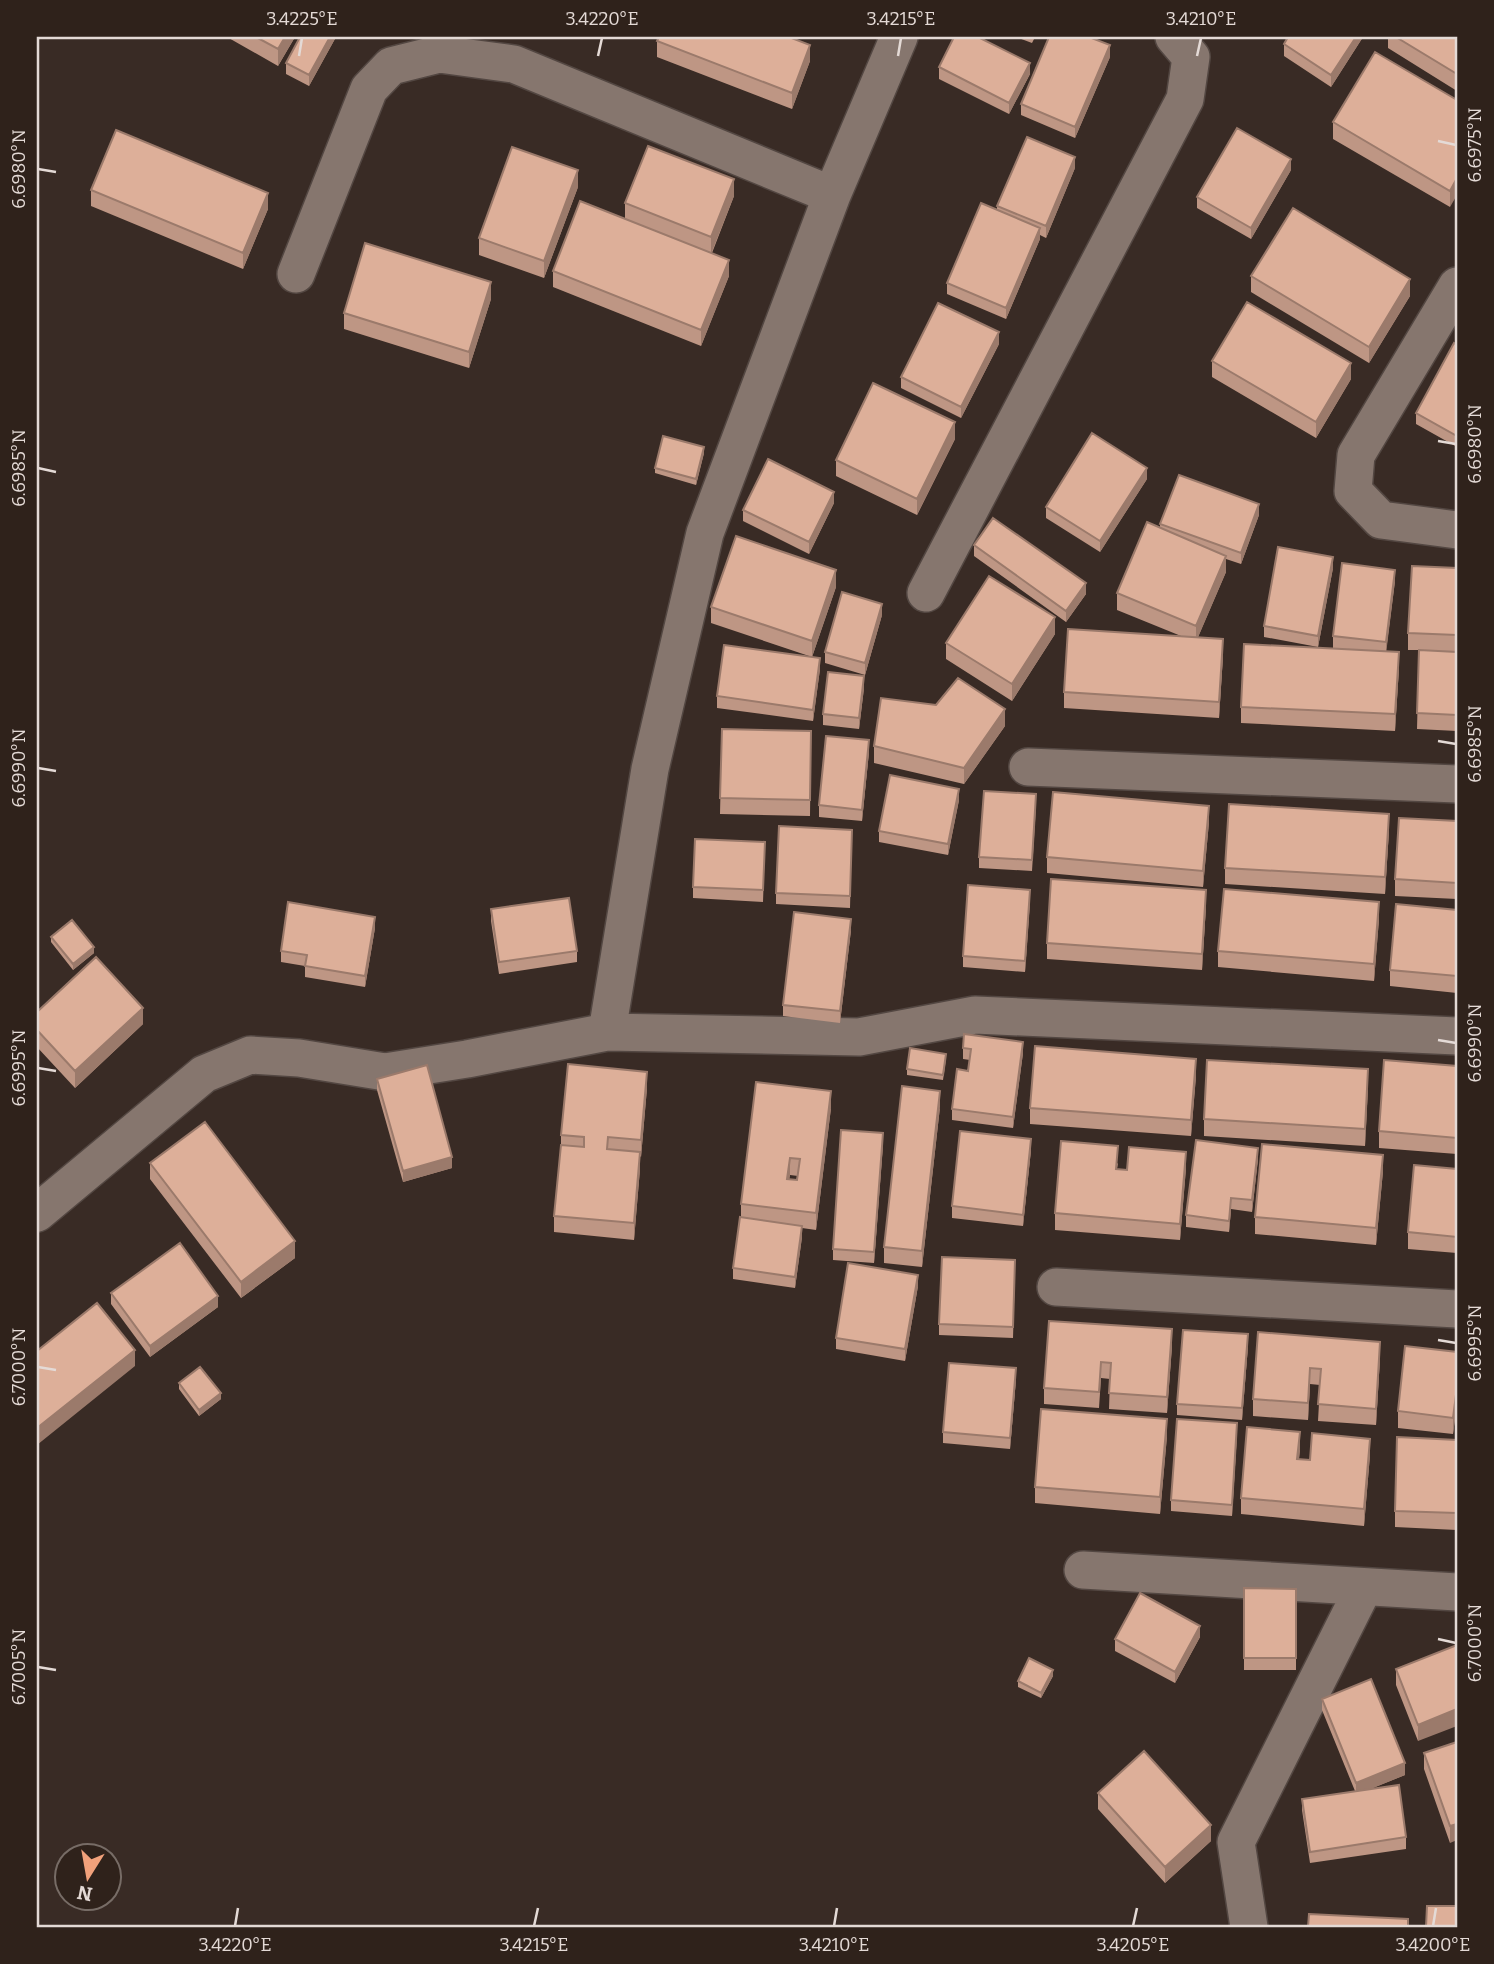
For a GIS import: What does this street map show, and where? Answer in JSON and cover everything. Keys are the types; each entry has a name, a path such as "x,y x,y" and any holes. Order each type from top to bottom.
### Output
{"street":[{"path":"607,1032 650,769 705,533 832,195 899,37"},
{"path":"926,593 1185,99 1191,57 1174,37"},
{"path":"296,274 369,89 391,66 439,54 514,64 832,195"},
{"path":"1457,286 1356,455 1353,491 1381,520 1457,530"},
{"path":"1028,767 1457,784"},
{"path":"37,1213 204,1074 250,1055 299,1058 385,1072 607,1032 859,1037 975,1015 1457,1036"},
{"path":"1056,1287 1457,1309"},
{"path":"1083,1570 1457,1592"},
{"path":"1249,1927 1236,1842 1364,1587"}],"building":[{"path":"256,37 285,37 278,49"},
{"path":"300,37 330,37 309,75 286,63"},
{"path":"659,37 789,37 810,45 792,93 657,41"},
{"path":"954,37 978,37 1030,63 1009,103 939,67"},
{"path":"1049,37 1089,37 1110,45 1075,127 1021,104"},
{"path":"1288,37 1356,37 1331,75 1284,44"},
{"path":"1396,37 1457,37 1457,74"},
{"path":"1375,52 1457,100 1457,178 1450,191 1333,122"},
{"path":"1237,128 1291,159 1251,228 1197,197"},
{"path":"116,130 268,193 243,253 91,190"},
{"path":"1027,137 1075,157 1046,226 997,206"},
{"path":"648,146 734,179 711,237 625,203"},
{"path":"512,147 578,170 544,261 479,238"},
{"path":"580,201 729,260 701,330 553,271"},
{"path":"981,203 1040,228 1006,308 947,283"},
{"path":"1293,208 1410,279 1369,347 1251,276"},
{"path":"365,243 491,282 469,352 344,313"},
{"path":"1247,302 1351,363 1316,422 1212,361"},
{"path":"938,303 999,332 961,407 901,377"},
{"path":"1454,343 1457,345 1457,436 1416,413"},
{"path":"873,383 955,422 917,499 836,460"},
{"path":"1092,433 1147,468 1100,541 1046,507"},
{"path":"663,436 704,447 696,479 655,468"},
{"path":"768,459 834,492 809,542 743,510"},
{"path":"1179,475 1259,504 1241,553 1160,524"},
{"path":"993,518 1086,583 1066,611 974,545"},
{"path":"1147,522 1226,556 1196,626 1117,593"},
{"path":"736,536 836,570 812,641 711,607"},
{"path":"1278,547 1333,557 1318,636 1264,626"},
{"path":"1342,563 1395,570 1386,642 1333,636"},
{"path":"1412,566 1457,568 1457,635 1408,633"},
{"path":"989,576 1055,617 1012,684 946,643"},
{"path":"842,592 882,604 865,663 825,652"},
{"path":"1068,629 1223,639 1219,702 1064,692"},
{"path":"1244,644 1399,652 1395,714 1241,707"},
{"path":"724,645 820,658 813,710 717,696"},
{"path":"1419,650 1457,652 1457,715 1417,713"},
{"path":"828,672 864,676 859,718 823,714"},
{"path":"958,678 1005,709 964,768 874,746 881,698 936,705"},
{"path":"722,729 811,731 810,800 720,798"},
{"path":"826,736 869,740 862,810 819,805"},
{"path":"890,775 959,789 948,844 879,831"},
{"path":"984,791 1036,794 1032,860 979,857"},
{"path":"1053,792 1209,806 1203,871 1047,857"},
{"path":"1229,804 1389,814 1385,877 1225,868"},
{"path":"1399,818 1457,821 1457,883 1395,879"},
{"path":"779,826 852,830 850,896 776,893"},
{"path":"695,839 765,842 763,890 693,887"},
{"path":"1051,879 1206,890 1202,954 1047,943"},
{"path":"968,885 1030,890 1025,961 963,956"},
{"path":"1224,889 1379,902 1374,964 1218,951"},
{"path":"569,898 577,951 499,962 491,909"},
{"path":"288,902 375,917 365,976 305,966 307,955 281,951"},
{"path":"1396,904 1457,910 1457,976 1390,970"},
{"path":"794,912 851,919 840,1011 783,1005"},
{"path":"72,920 94,947 73,964 51,937"},
{"path":"96,957 143,1008 75,1071 37,1030 37,1012"},
{"path":"964,1034 1023,1042 1013,1117 952,1109 957,1069 968,1071 971,1049 963,1048"},
{"path":"1035,1046 1196,1059 1191,1120 1030,1108"},
{"path":"910,1048 946,1054 943,1075 907,1069"},
{"path":"1207,1060 1368,1069 1365,1129 1204,1119"},
{"path":"1384,1060 1457,1066 1457,1138 1379,1131"},
{"path":"568,1064 647,1072 641,1140 608,1137 607,1149 640,1152 634,1223 554,1216 561,1145 584,1147 584,1137 561,1135"},
{"path":"427,1065 452,1157 403,1171 377,1079"},
{"path":"756,1082 831,1091 816,1213 741,1204","holes":["790,1158 800,1159 797,1180 787,1179"]},
{"path":"902,1086 940,1091 922,1251 884,1247"},
{"path":"205,1122 295,1241 241,1282 150,1163"},
{"path":"841,1130 883,1133 874,1252 833,1249"},
{"path":"960,1131 1031,1139 1023,1215 952,1206"},
{"path":"1196,1140 1258,1148 1252,1200 1231,1198 1229,1221 1186,1215"},
{"path":"1061,1141 1118,1146 1116,1169 1127,1170 1129,1147 1186,1152 1180,1224 1055,1213"},
{"path":"1262,1144 1383,1155 1376,1228 1255,1217"},
{"path":"1414,1165 1457,1169 1457,1237 1408,1232"},
{"path":"740,1217 802,1226 795,1277 733,1268"},
{"path":"180,1243 218,1296 150,1346 111,1293"},
{"path":"942,1257 1015,1260 1013,1327 939,1324"},
{"path":"848,1263 918,1275 905,1349 836,1338"},
{"path":"97,1303 135,1350 37,1428 37,1351"},
{"path":"1049,1321 1172,1329 1167,1397 1109,1393 1111,1363 1101,1362 1099,1392 1044,1388"},
{"path":"1183,1330 1248,1334 1242,1408 1177,1404"},
{"path":"1258,1332 1380,1342 1376,1409 1318,1404 1321,1369 1310,1368 1308,1403 1253,1399"},
{"path":"1405,1346 1457,1352 1457,1387 1453,1418 1398,1411"},
{"path":"949,1363 1016,1368 1010,1438 943,1432"},
{"path":"200,1367 221,1393 199,1410 179,1383"},
{"path":"1041,1409 1167,1419 1160,1497 1035,1487"},
{"path":"1177,1419 1237,1423 1232,1505 1171,1500"},
{"path":"1247,1427 1300,1432 1297,1459 1310,1460 1312,1433 1370,1439 1364,1509 1241,1498"},
{"path":"1397,1437 1457,1440 1457,1513 1395,1511"},
{"path":"1244,1588 1296,1589 1296,1658 1244,1658"},
{"path":"1140,1593 1200,1626 1175,1672 1115,1639"},
{"path":"1457,1645 1457,1709 1418,1725 1396,1669"},
{"path":"1029,1658 1053,1670 1041,1693 1018,1681"},
{"path":"1371,1679 1405,1763 1356,1783 1322,1699"},
{"path":"1457,1742 1457,1824 1450,1826 1424,1753"},
{"path":"1144,1751 1211,1825 1165,1867 1098,1793"},
{"path":"1399,1785 1406,1837 1310,1852 1302,1799"},
{"path":"1427,1906 1457,1906 1457,1927 1426,1927"},
{"path":"1309,1914 1408,1919 1408,1927 1308,1927"}]}
